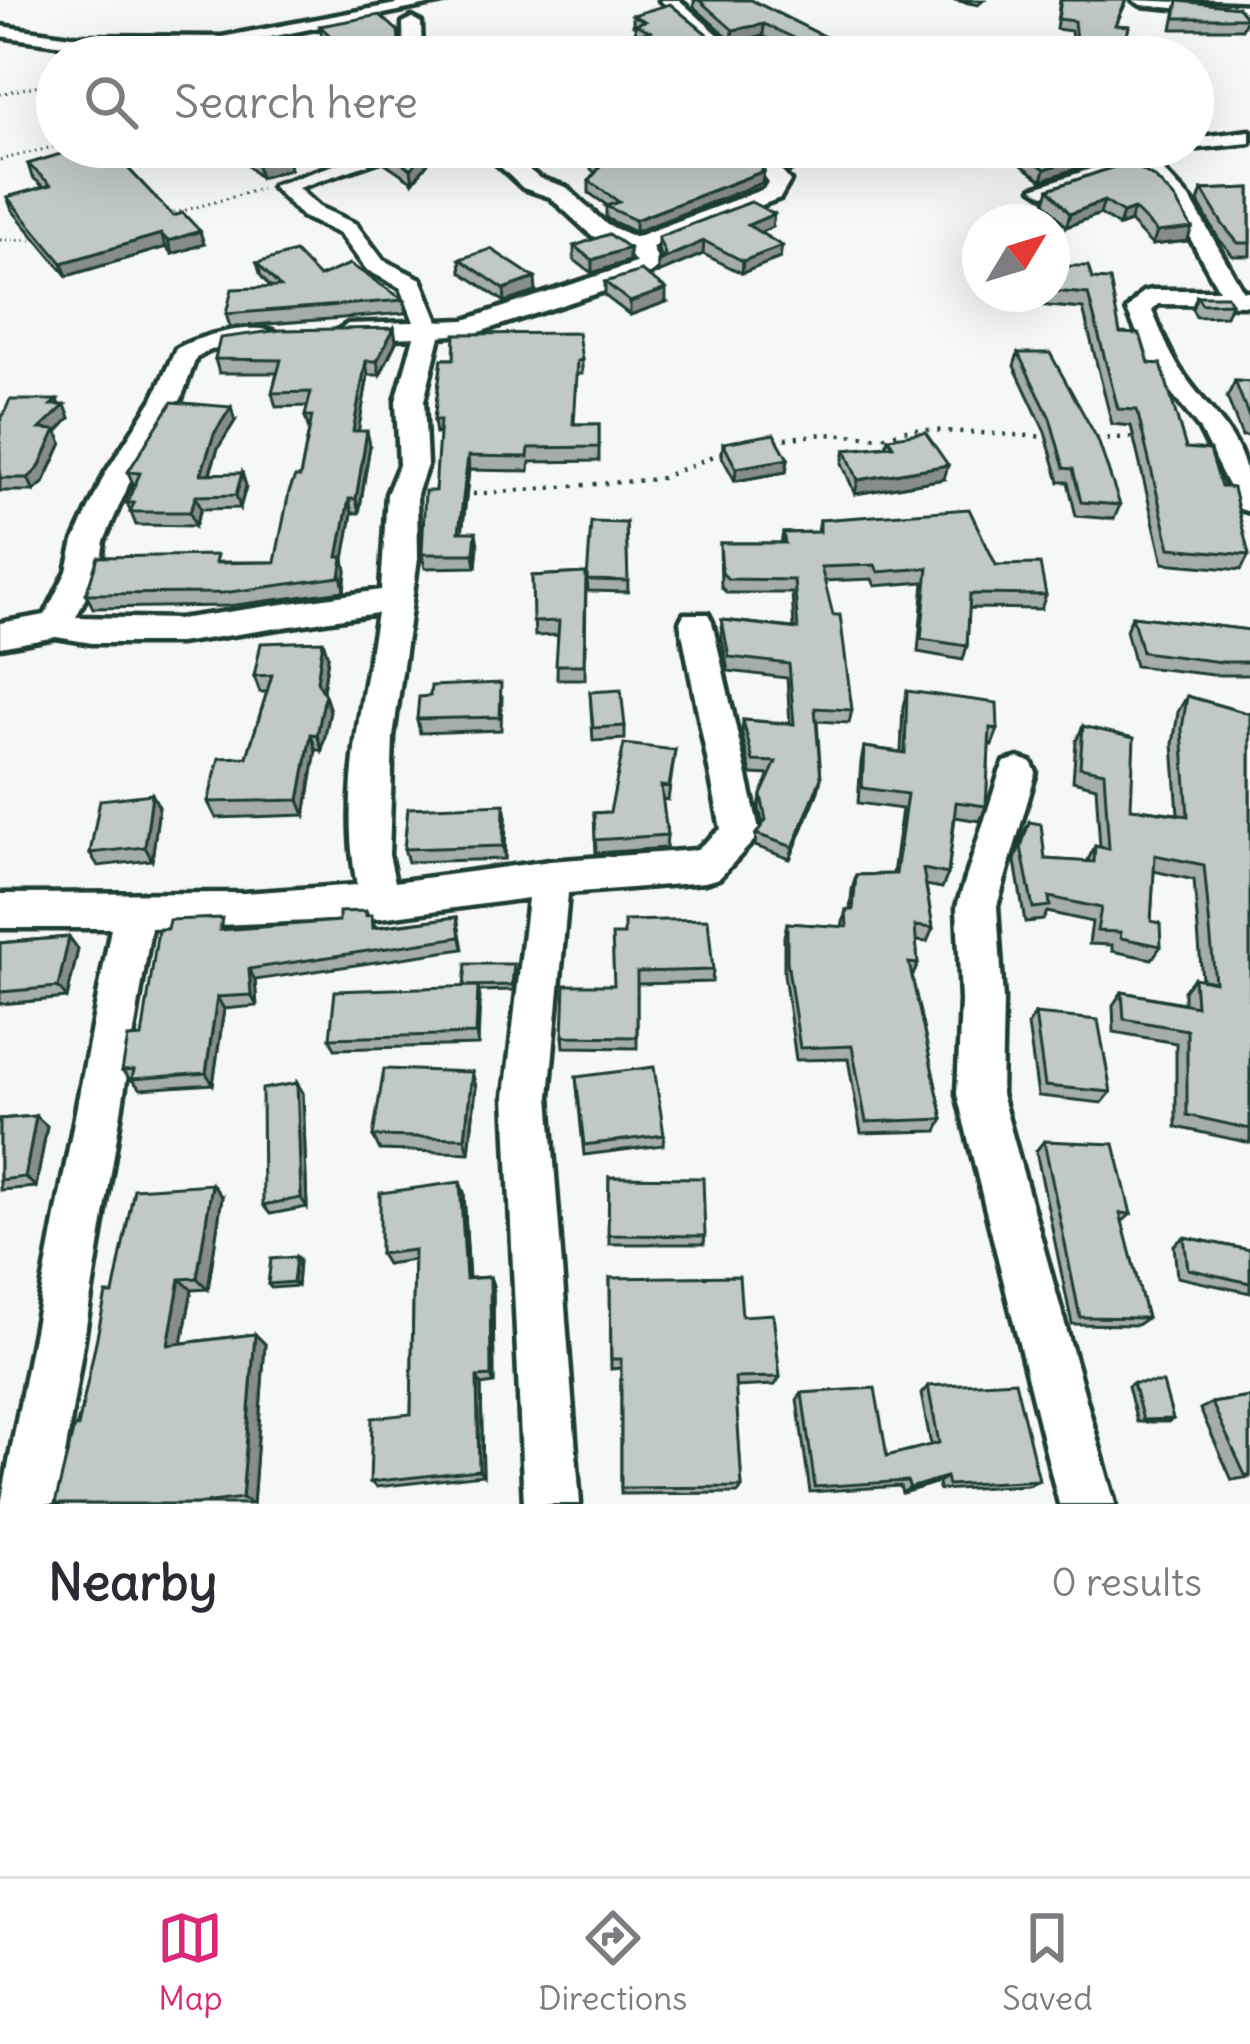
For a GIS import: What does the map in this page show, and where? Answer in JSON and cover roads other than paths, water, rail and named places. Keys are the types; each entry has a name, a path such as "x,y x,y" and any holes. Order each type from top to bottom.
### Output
{"street":[{"path":"256,36 444,0"},
{"path":"390,12 412,23 464,0"},
{"path":"668,0 713,36"},
{"path":"1141,0 1250,10"},
{"path":"412,23 412,36"},
{"path":"0,31 44,36"},
{"path":"1214,141 1250,137"},
{"path":"341,168 283,186 310,212 348,230 375,265 412,284 429,330 410,401 413,465 402,494 397,598 375,737 370,855 380,901"},
{"path":"329,333 467,328 648,266 647,254 635,245 598,230 558,192 532,184 513,168"},
{"path":"635,245 772,193 779,181 768,168"},
{"path":"1044,188 1109,168"},
{"path":"1150,168 1190,208 1243,298"},
{"path":"1243,298 1152,297 1138,310 1167,371 1236,445 1250,502"},
{"path":"56,625 83,572 89,541 118,474 167,399 185,354 203,343 287,334"},
{"path":"0,635 56,625 92,634 282,620 397,598"},
{"path":"0,911 260,910 705,866 741,834 696,622"},
{"path":"1018,772 976,906 980,1094 1087,1504"},
{"path":"550,878 526,1096 552,1504"},
{"path":"29,1504 134,911"}]}
